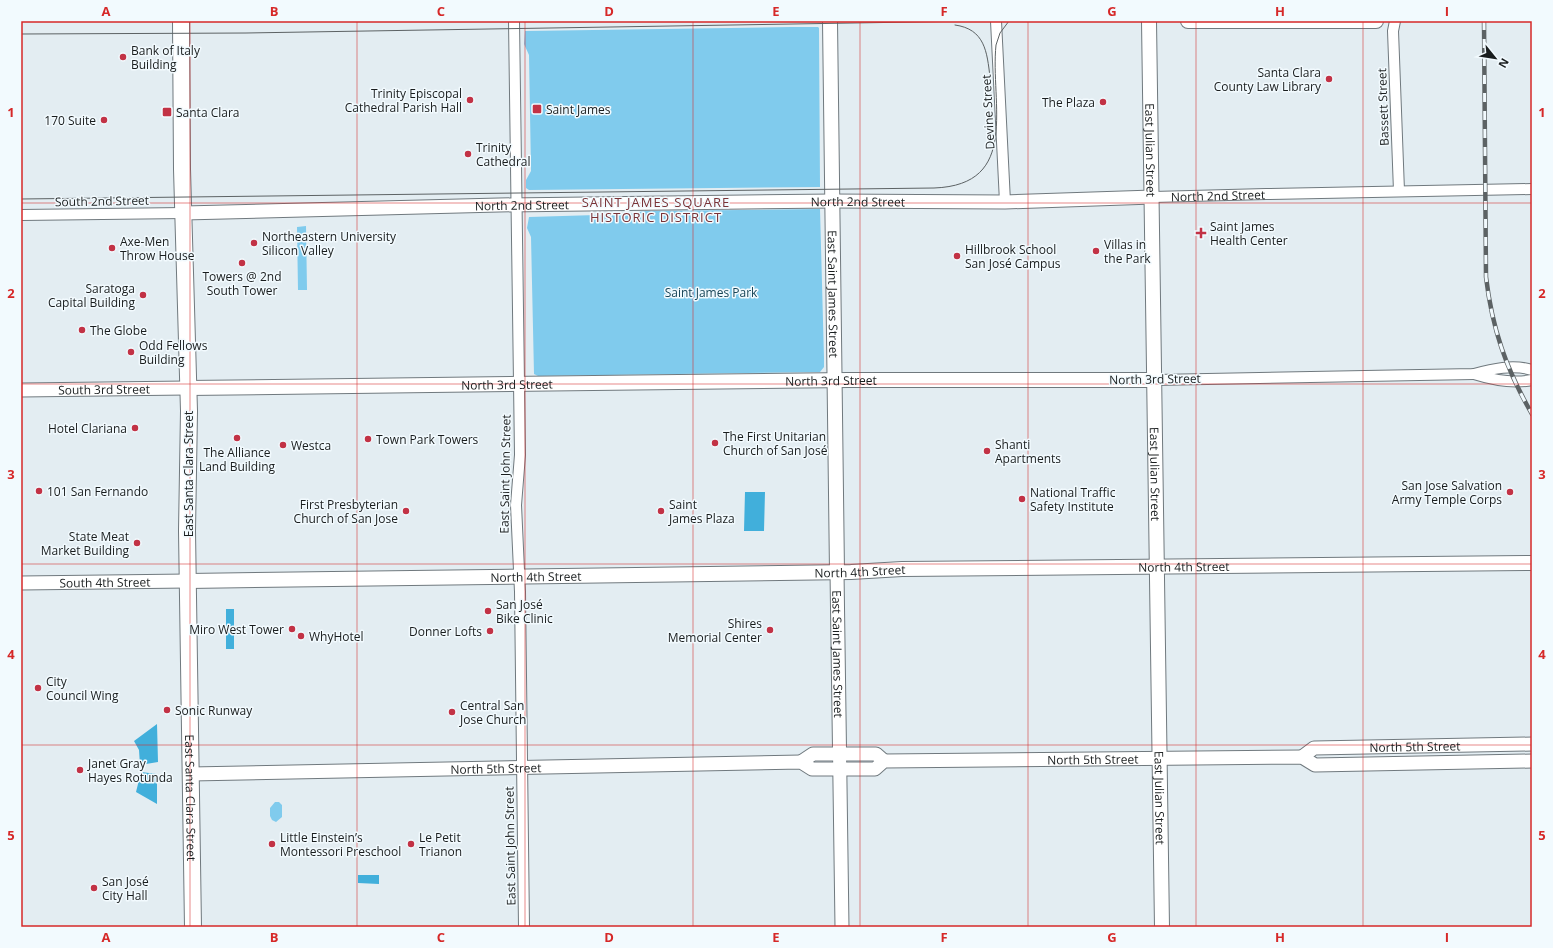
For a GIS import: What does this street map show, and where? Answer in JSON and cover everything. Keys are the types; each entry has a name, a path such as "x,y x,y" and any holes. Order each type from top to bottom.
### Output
{"main road":[{"name":"East Santa Clara Street","path":"181,21 193,927"},
{"name":"East Saint James Street","path":"830,21 837,572"},
{"name":"East Julian Street","path":"1149,21 1153,198 1154,380 1158,567 1162,927"},
{"path":"1188,21 1376,21"},
{"name":"North 3rd Street","path":"187,388 835,380 1154,380"},
{"name":"North 4th Street","path":"188,581 837,572 902,569 1532,563"}],"street":[{"name":"East Saint John Street","path":"514,21 520,385 520,455 516,505 524,927"},
{"name":"Devine Street","path":"996,21 1005,202"},
{"name":"Bassett Street","path":"1395,21 1393,31 1399,192"},
{"name":"North 2nd Street","path":"184,213 518,205 833,201 1005,202 1532,189"},
{"name":"South 2nd Street","path":"21,215 184,213"},
{"name":"North 3rd Street","path":"1154,380 1474,374 1494,368 1521,368 1532,370"},
{"name":"North 3rd Street","path":"1474,374 1494,381 1532,380"},
{"name":"South 3rd Street","path":"21,390 187,388"},
{"name":"East Saint James Street","path":"837,572 842,927"},
{"name":"South 4th Street","path":"21,583 188,581"},
{"name":"North 5th Street","path":"1302,757 1314,748 1532,744"},
{"name":"North 5th Street","path":"191,774 802,762 813,754 876,754 884,761"},
{"name":"North 5th Street","path":"802,762 812,769 875,769 884,761 1302,757 1315,765 1532,761"}],"green space":[{"path":"791,27 819,28 820,187 529,190 526,188 526,180 531,171 529,55 524,44 525,31"},
{"name":"Saint James Park","path":"820,209 824,367 820,372 538,376 534,374 531,237 527,228 529,217 630,214 644,211"},
{"path":"306,226 307,290 298,290 297,227"},
{"path":"275,802 279,802 282,805 282,817 276,822 272,820 270,816 270,808"}],"shaded area":[{"path":"745,492 765,492 764,531 744,531"},
{"path":"226,609 234,609 234,649 226,649"},
{"path":"157,724 158,762 140,765 139,750 134,741"},
{"path":"141,772 157,774 157,804 136,792"},
{"path":"358,875 379,875 379,884 358,883"}],"tram line":[{"path":"21,34 246,33 975,21"},
{"path":"21,199 934,188 961,183 980,173 990,157 995,137 997,115 995,68 996,45 1000,33 1009,21"},
{"path":"955,25 965,27 973,31 983,43 986,51 990,77"}],"railway":[{"path":"1484,21 1486,277 1496,331 1515,381 1532,414"}],"place":[{"name":"Bank of Italy Building","path":"123,57"},
{"name":"Santa Clara County Law Library","path":"1329,79"},
{"name":"Trinity Episcopal Cathedral Parish Hall","path":"470,100"},
{"name":"The Plaza","path":"1103,102"},
{"name":"Saint James","path":"537,109"},
{"name":"Santa Clara","path":"167,112"},
{"name":"170 Suite","path":"104,120"},
{"name":"Trinity Cathedral","path":"468,154"},
{"name":"Saint James Health Center","path":"1201,233"},
{"name":"Northeastern University Silicon Valley","path":"254,243"},
{"name":"Axe-Men Throw House","path":"112,248"},
{"name":"Villas in the Park","path":"1096,251"},
{"name":"Hillbrook School San José Campus","path":"957,256"},
{"name":"Towers @ 2nd South Tower","path":"242,263"},
{"name":"Saratoga Capital Building","path":"143,295"},
{"name":"The Globe","path":"82,330"},
{"name":"Odd Fellows Building","path":"131,352"},
{"name":"Hotel Clariana","path":"135,428"},
{"name":"The Alliance Land Building","path":"237,438"},
{"name":"Town Park Towers","path":"368,439"},
{"name":"The First Unitarian Church of San José","path":"715,443"},
{"name":"Westca","path":"283,445"},
{"name":"Shanti Apartments","path":"987,451"},
{"name":"101 San Fernando","path":"39,491"},
{"name":"San Jose Salvation Army Temple Corps","path":"1510,492"},
{"name":"National Traffic Safety Institute","path":"1022,499"},
{"name":"First Presbyterian Church of San Jose","path":"406,511"},
{"name":"Saint James Plaza","path":"661,511"},
{"name":"State Meat Market Building","path":"137,543"},
{"name":"San José Bike Clinic","path":"488,611"},
{"name":"Miro West Tower","path":"292,629"},
{"name":"Shires Memorial Center","path":"770,630"},
{"name":"Donner Lofts","path":"490,631"},
{"name":"WhyHotel","path":"301,636"},
{"name":"City Council Wing","path":"38,688"},
{"name":"Sonic Runway","path":"167,710"},
{"name":"Central San Jose Church","path":"452,712"},
{"name":"Janet Gray Hayes Rotunda","path":"80,770"},
{"name":"Little Einstein’s Montessori Preschool","path":"272,844"},
{"name":"Le Petit Trianon","path":"411,844"},
{"name":"San José City Hall","path":"94,888"}],"district":[{"name":"SAINT JAMES SQUARE HISTORIC DISTRICT","path":"656,210"}]}
